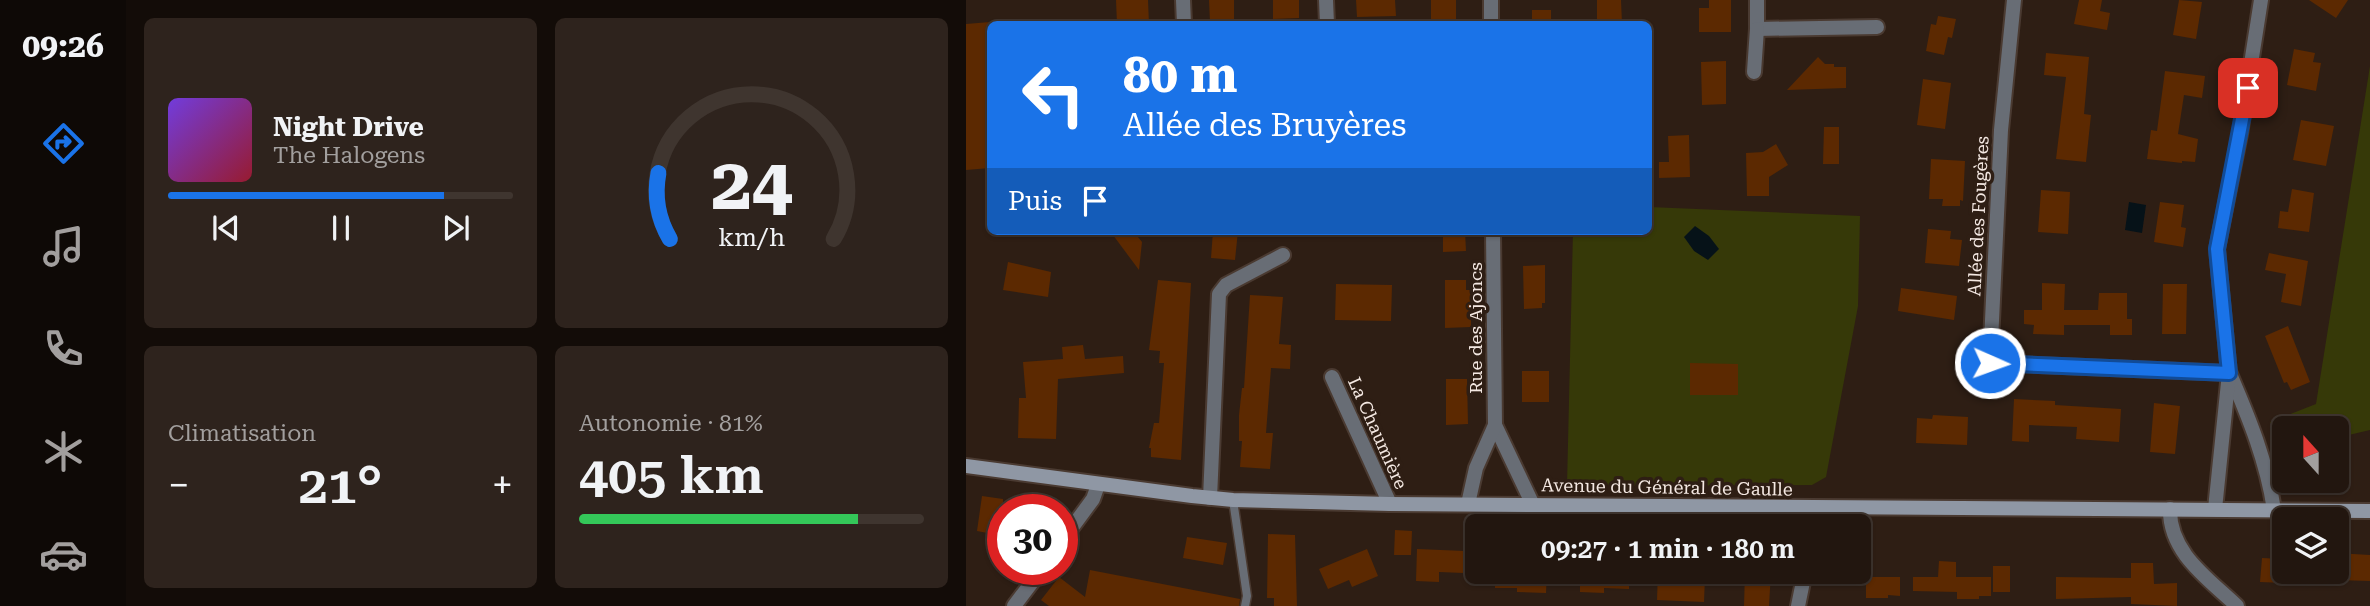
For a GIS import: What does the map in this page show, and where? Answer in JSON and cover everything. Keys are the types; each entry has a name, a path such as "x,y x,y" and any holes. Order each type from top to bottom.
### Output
{"main road":[{"name":"Avenue du Général de Gaulle","path":"966,466 1098,485 1233,499 1390,504 2272,510"},
{"name":"Avenue du Général de Gaulle","path":"2349,511 2370,511"}],"street":[{"path":"1183,0 1184,21"},
{"path":"1326,0 1327,21"},
{"path":"1491,0 1491,21"},
{"path":"1754,72 1757,0"},
{"name":"Allée des Fougères","path":"2014,0 2001,131 1990,363 2229,373"},
{"path":"2215,509 2229,373 2217,249 2240,134 2262,0"},
{"path":"1757,29 1877,27"},
{"name":"Rue des Ajoncs","path":"1468,504 1476,468 1495,425 1493,235"},
{"path":"1210,498 1219,294 1226,285 1283,255"},
{"path":"2229,373 2252,424 2274,507"},
{"name":"La Chaumière","path":"1332,377 1390,504"},
{"name":"Rue des Ajoncs","path":"1495,425 1533,505"},
{"path":"1078,519 1093,499 1098,485"},
{"path":"1818,514 1819,508"},
{"path":"2170,509 2174,536 2185,557 2237,606"},
{"path":"1798,606 1803,584"},
{"path":"1014,606 1030,585"}],"lane":[{"path":"1233,499 1247,596 1245,606"}],"shaded area":[{"path":"2370,66 2370,430 2349,435 2349,416 2285,416 2316,404"},
{"path":"2129,202 2146,205 2142,233 2125,230"},
{"path":"1652,207 1860,216 1858,306 1826,477 1812,485 1567,486 1573,235 1652,235"},
{"path":"1695,226 1709,236 1719,249 1708,260 1694,251 1684,237"}],"building":[{"path":"1116,0 1148,0 1149,21 1117,21"},
{"path":"1209,0 1234,0 1234,21 1210,21"},
{"path":"1273,0 1299,0 1299,18 1273,19"},
{"path":"1356,0 1395,0 1396,16 1357,17"},
{"path":"1431,0 1456,0 1456,21 1431,21"},
{"path":"1597,0 1621,0 1622,21 1597,21"},
{"path":"1709,0 1731,0 1731,32 1699,32 1699,8 1709,8"},
{"path":"2079,0 2102,0 2100,11 2110,13 2107,30 2074,24"},
{"path":"2179,0 2202,2 2196,39 2173,35"},
{"path":"2309,0 2348,0 2336,18"},
{"path":"1532,10 1551,10 1551,21 1532,21"},
{"path":"1938,16 1956,19 1952,38 1948,37 1944,55 1926,51 1931,24 1936,25"},
{"path":"987,22 987,168 966,170 966,24"},
{"path":"2294,49 2315,53 2313,62 2321,63 2316,91 2287,85"},
{"path":"2046,53 2089,57 2084,114 2091,115 2086,162 2056,159 2066,77 2044,75"},
{"path":"1818,57 1825,64 1846,67 1846,88 1787,90"},
{"path":"1726,61 1726,104 1702,105 1701,62"},
{"path":"2165,71 2205,76 2202,98 2184,95 2178,134 2198,139 2195,162 2147,159 2151,130 2157,131"},
{"path":"1923,79 1951,83 1945,129 1917,125"},
{"path":"2301,120 2334,126 2326,166 2293,160"},
{"path":"1824,127 1839,127 1839,164 1823,164"},
{"path":"1689,135 1690,177 1659,178 1659,162 1669,162 1668,136"},
{"path":"1776,144 1788,165 1769,177 1769,196 1747,196 1746,153 1763,152"},
{"path":"1931,159 1965,161 1963,201 1960,200 1960,206 1942,206 1943,199 1929,199"},
{"path":"2292,189 2314,193 2309,232 2278,228 2280,211 2288,212"},
{"path":"2041,190 2070,192 2068,234 2038,232"},
{"path":"2160,202 2184,205 2181,227 2186,228 2183,247 2154,242"},
{"path":"1928,229 1951,231 1950,239 1962,240 1959,266 1925,263"},
{"path":"1113,235 1136,235 1142,242 1139,270"},
{"path":"1213,235 1238,235 1235,260 1211,258"},
{"path":"1443,235 1465,235 1466,251 1443,252"},
{"path":"2269,253 2308,261 2301,306 2281,302 2286,274 2265,270"},
{"path":"1008,262 1051,272 1048,297 1003,290"},
{"path":"1545,265 1545,303 1542,303 1542,308 1524,309 1523,266"},
{"path":"1158,280 1191,283 1181,460 1151,457 1149,448 1154,423 1159,423 1164,363 1159,363 1160,351 1149,350"},
{"path":"1445,280 1466,280 1466,290 1471,290 1471,327 1445,328"},
{"path":"2042,283 2065,284 2064,310 2098,310 2099,293 2127,293 2127,319 2132,319 2132,335 2110,335 2110,325 2064,325 2064,335 2033,334 2034,325 2024,324 2024,310 2042,310"},
{"path":"1336,284 1392,285 1391,321 1335,320"},
{"path":"2163,284 2187,284 2186,334 2162,334"},
{"path":"1901,288 1957,296 1954,320 1898,311"},
{"path":"1250,295 1283,297 1279,344 1291,345 1290,369 1271,368 1266,433 1273,433 1270,469 1240,467 1242,441 1239,441 1239,415 1244,388"},
{"path":"2288,326 2310,382 2291,390 2287,382 2284,383 2265,336"},
{"path":"1083,345 1085,359 1123,356 1124,373 1058,379 1056,439 1018,438 1019,398 1026,398 1023,362 1063,359 1062,347"},
{"path":"1690,363 1738,364 1738,395 1690,395"},
{"path":"1522,371 1549,371 1549,402 1522,402"},
{"path":"1446,379 1467,379 1468,424 1446,425"},
{"path":"2014,399 2055,401 2055,405 2121,409 2119,442 2076,439 2077,427 2029,425 2029,442 2012,441"},
{"path":"2154,403 2180,406 2175,454 2150,452"},
{"path":"1933,415 1968,417 1967,445 1916,443 1917,418 1932,419"},
{"path":"982,496 987,497 987,533 977,531"},
{"path":"1395,530 1412,531 1411,555 1394,555"},
{"path":"1268,534 1295,535 1297,606 1274,606 1274,598 1267,598"},
{"path":"1187,537 1227,543 1223,565 1183,558"},
{"path":"1367,549 1378,576 1352,587 1349,580 1328,589 1319,569"},
{"path":"1417,549 1465,551 1464,573 1439,572 1439,582 1416,581"},
{"path":"2349,554 2370,555 2370,581 2349,580"},
{"path":"2262,558 2272,558 2272,582 2260,582"},
{"path":"1939,561 1956,562 1956,577 1991,577 1991,596 1957,599 1957,592 1913,591 1913,577 1938,577"},
{"path":"2131,563 2153,563 2154,584 2177,583 2177,606 2131,604 2131,597 2056,599 2056,577 2131,578"},
{"path":"1993,566 2010,566 2010,592 1993,592"},
{"path":"1090,570 1240,599 1239,606 1049,606 1041,600 1053,585 1069,585 1085,597"},
{"path":"1871,577 1900,577 1900,596 1866,598 1866,584 1871,584"},
{"path":"1495,584 1546,584 1546,593 1517,592 1517,588 1495,588"},
{"path":"1580,584 1629,584 1629,589 1604,588 1604,593 1580,592"},
{"path":"1658,584 1705,584 1704,602 1657,600"},
{"path":"1745,584 1770,584 1769,606 1744,606"}],"route":[{"path":"1990,363 2229,373 2217,249 2248,88"}]}
